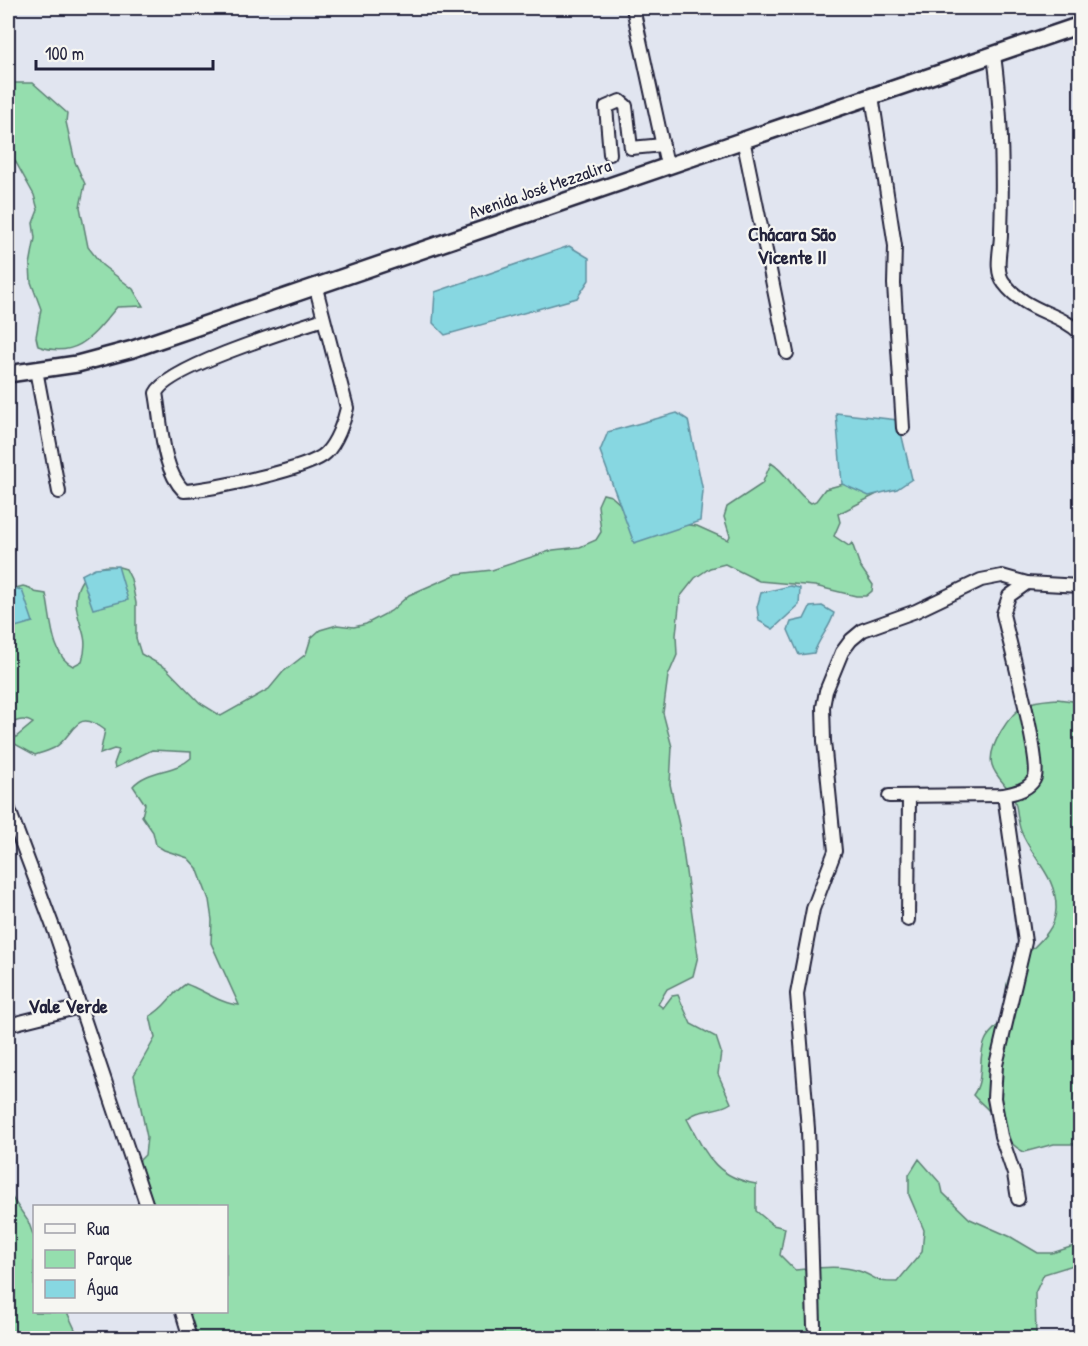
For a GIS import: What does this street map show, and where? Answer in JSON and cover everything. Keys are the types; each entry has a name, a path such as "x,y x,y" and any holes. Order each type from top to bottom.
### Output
{"main road":[{"name":"Avenida José Mezzalira","path":"8,374 77,364 133,349 1080,25"}],"street":[{"path":"633,8 667,165"},
{"path":"994,55 1002,140 999,271 1004,283 1019,298 1035,310 1060,320 1080,333"},
{"path":"872,96 895,246 894,284 903,428"},
{"path":"610,154 606,107 620,101 626,106 631,148 663,145"},
{"path":"608,137 629,136"},
{"path":"744,139 787,353"},
{"path":"316,288 347,408 345,419 327,452 317,460 267,474 184,491 175,482 169,466 156,393 159,386 200,365 267,337 324,319"},
{"path":"36,370 59,492"},
{"path":"814,1326 808,1141 797,994 813,909 835,851 824,741 823,707 826,691 842,652 851,639 863,630 916,611 981,580 1002,576 1028,583 1080,586"},
{"path":"889,796 1004,795 1027,787 1036,774 1034,747 1003,615 1009,596 1028,583"},
{"path":"1004,795 1025,942 996,1065 994,1098 1018,1199"},
{"path":"908,920 909,796"},
{"path":"8,807 11,829 80,1007 147,1205"},
{"path":"8,1025 80,1007"},
{"path":"183,1313 190,1338"}],"green space":[{"path":"13,83 33,83 67,113 66,122 75,162 85,184 80,207 88,247 102,265 133,289 143,306 117,307 84,342 64,350 38,346 36,337 41,309 31,282 30,265 35,238 33,223 38,210 34,195 8,148 8,86"},
{"path":"771,463 811,503 816,501 825,489 855,481 879,493 838,514 840,522 834,536 849,546 852,543 860,566 873,585 872,591 866,596 856,596 815,586 759,581 725,564 710,568 695,578 680,597 676,635 677,655 668,676 663,713 672,747 670,784 680,830 698,956 693,976 667,989 658,1004 663,1008 672,996 678,995 691,1024 716,1037 721,1052 718,1074 731,1103 697,1113 687,1119 706,1153 721,1170 742,1181 756,1184 756,1211 773,1225 785,1228 780,1255 795,1270 846,1268 862,1272 881,1281 897,1282 922,1252 924,1230 909,1195 909,1175 919,1159 941,1184 943,1193 970,1219 1011,1237 1038,1253 1052,1253 1080,1244 1080,1263 1044,1274 1035,1293 1036,1338 193,1338 185,1313 228,1313 228,1205 146,1205 132,1168 145,1155 147,1137 134,1075 155,1038 150,1016 186,984 239,1005 211,943 212,920 209,900 197,868 188,858 156,845 153,832 142,816 145,804 133,786 146,777 185,763 191,758 191,752 152,750 115,768 114,764 119,750 114,749 100,754 105,730 87,721 76,726 54,748 35,755 13,743 15,738 33,723 24,720 8,724 8,590 23,586 34,592 46,594 56,645 60,654 73,666 82,661 85,644 76,601 80,583 100,568 108,566 126,569 131,579 136,603 136,638 141,654 166,668 200,703 221,716 269,689 283,672 306,654 311,638 320,630 337,625 354,627 366,624 391,611 409,595 457,574 492,570 553,550 580,547 596,540 601,532 598,505 603,494 611,496 636,518 697,526 728,540 730,536 724,517 727,507 762,484"},
{"path":"1057,699 1080,702 1080,1144 1054,1144 1024,1152 1010,1141 991,1113 973,1095 979,1082 981,1055 985,1041 1008,1016 1006,990 1010,975 1050,929 1056,909 1055,897 1048,877 1021,831 1014,799 994,770 991,758 996,740 1013,715 1033,702"},
{"path":"8,1192 28,1221 33,1234 33,1313 67,1313 79,1338 8,1338"}],"water":[{"path":"569,246 589,258 589,280 577,298 445,335 433,323 435,292"},
{"path":"677,413 688,420 703,491 700,521 634,543 600,451 608,432"},
{"path":"836,413 898,420 912,479 897,489 869,496 842,484"},
{"path":"118,566 128,600 93,609 81,575 95,568"},
{"path":"790,586 800,588 799,605 773,629 759,621 757,607 761,593"},
{"path":"8,587 22,590 33,622 8,629"},
{"path":"822,606 834,613 830,623 814,653 799,655 788,630 791,622 804,619 810,607"}],"district":[{"name":"Chácara São Vicente II","path":"792,246"},
{"name":"Vale Verde","path":"68,1006"}]}
